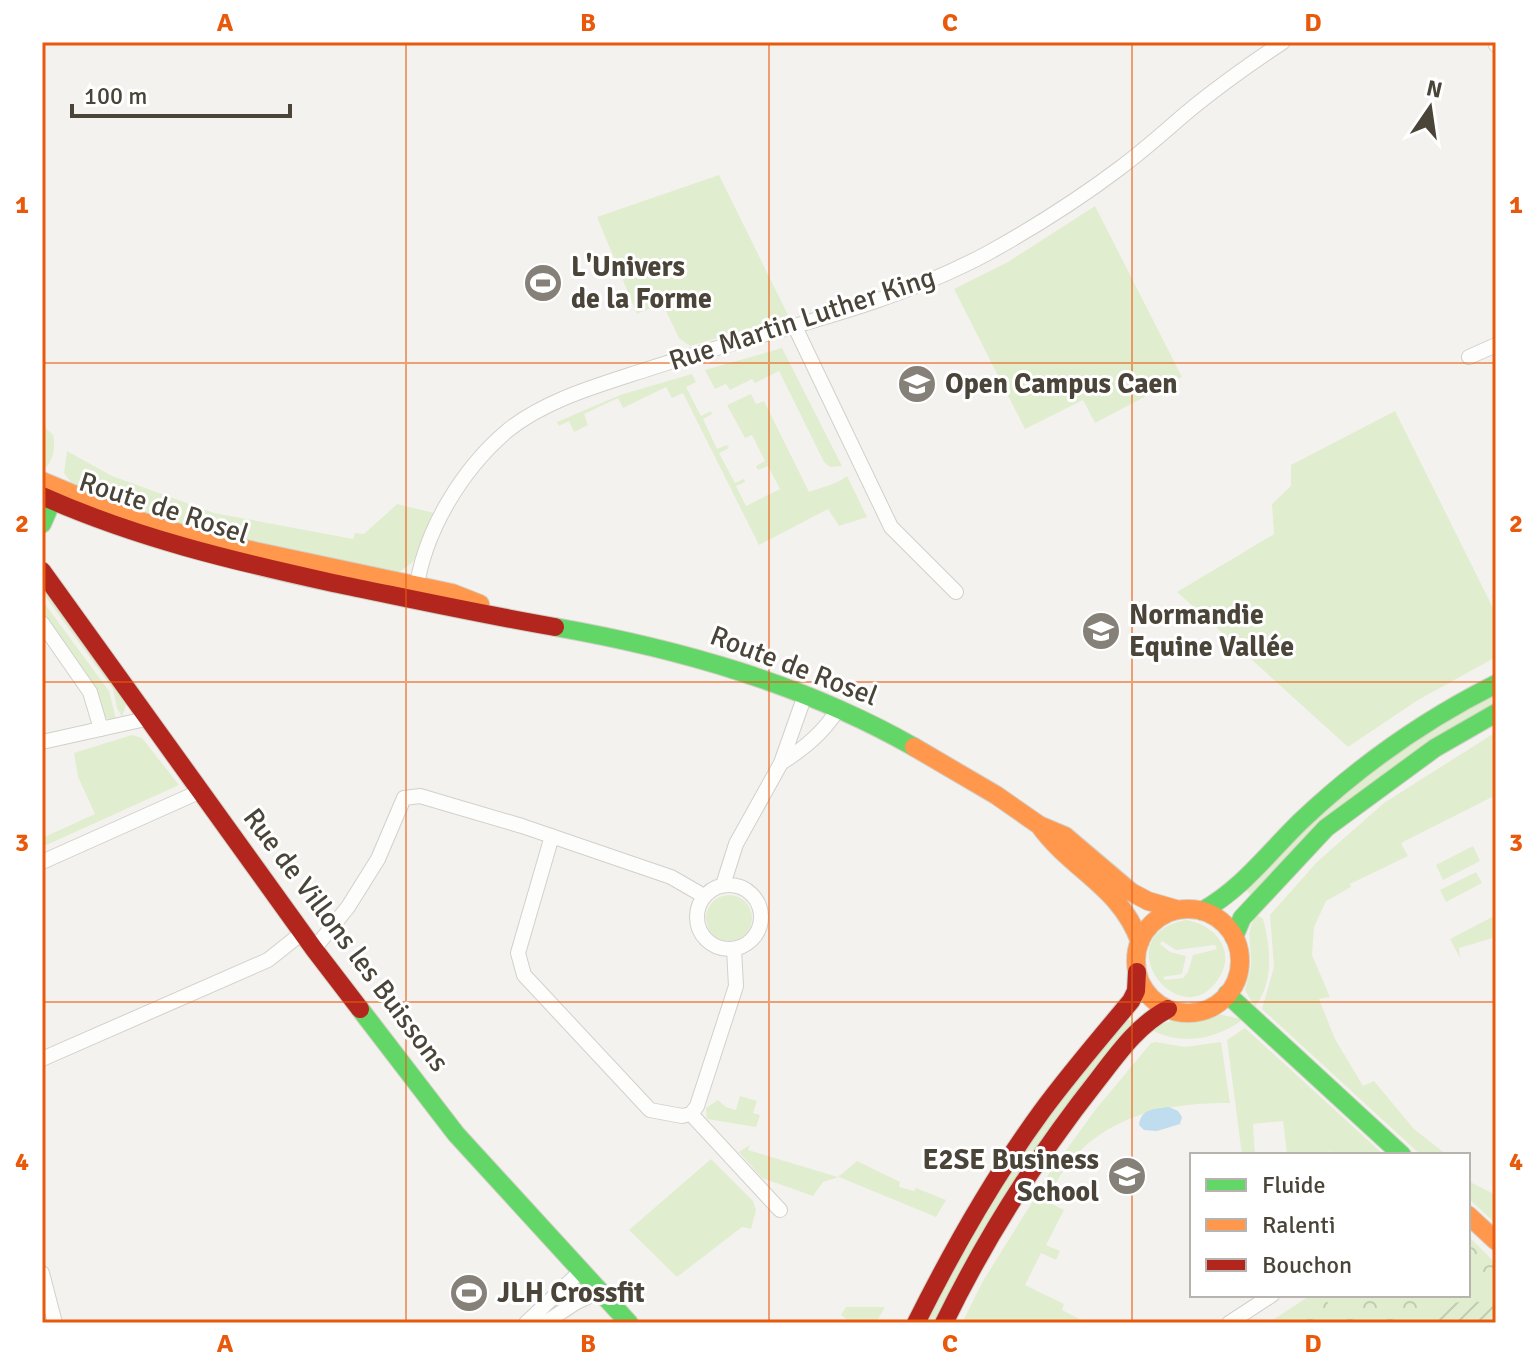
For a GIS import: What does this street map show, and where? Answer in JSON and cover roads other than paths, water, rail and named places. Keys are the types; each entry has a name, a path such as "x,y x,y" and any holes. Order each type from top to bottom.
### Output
{"street":[{"name":"Rue Martin Luther King","path":"416,592 435,529 449,500 508,431 592,387 670,361 795,327 928,282 1018,236 1117,171 1188,112 1283,42"},
{"path":"795,327 891,527 956,592"},
{"path":"1469,357 1496,345"},
{"path":"42,524 45,490"},
{"name":"Route de Rosel","path":"45,490 137,535 202,554 416,592 452,593 505,616 662,649 730,668 805,695 946,763 1039,825 1056,829 1142,898 1179,910"},
{"name":"Rue de Villons les Buissons","path":"42,571 302,933 474,1156 629,1323"},
{"path":"42,623 90,692 101,729"},
{"path":"1202,911 1224,898 1301,821 1367,766 1427,724 1496,684"},
{"path":"723,885 736,844 781,763 805,695"},
{"path":"781,763 806,745 838,709"},
{"path":"1234,937 1242,918 1326,828 1435,748 1496,713"},
{"path":"42,742 150,718"},
{"path":"42,862 201,791"},
{"path":"314,949 348,907 378,859 404,798 412,795 435,799 552,836 671,877 704,896"},
{"name":"Route de Rosel","path":"1039,825 1049,842 1122,903 1135,925 1140,942"},
{"path":"552,836 518,953 524,975 650,1110 682,1116 691,1114 697,1106 736,986 734,949"},
{"path":"723,885 746,889 756,900 761,915 758,932 752,940 734,949 716,946 700,932 697,921 697,910 704,896 723,885"},
{"path":"916,1323 966,1229 1013,1153 1063,1083 1131,1001 1136,991 1136,957 1140,942 1155,921 1179,910 1202,911 1220,921 1234,937 1239,956 1233,986 1227,994 1218,1003 1194,1012 1168,1009 1152,998 1137,972"},
{"path":"42,1059 268,960 302,933"},
{"path":"1227,994 1400,1153"},
{"path":"944,1323 990,1234 1050,1141 1127,1043 1150,1019 1168,1009"},
{"path":"691,1114 780,1210"},
{"path":"1470,1217 1496,1241"},
{"path":"526,1323 581,1271"},
{"path":"42,1273 55,1323"},
{"path":"545,1323 600,1291"},
{"path":"1229,1323 1269,1297"}],"water":[{"path":"1169,1107 1182,1117 1180,1124 1157,1131 1144,1130 1139,1125 1146,1112"}],"place":[{"name":"L'Univers de la Forme","path":"543,283"},
{"name":"Open Campus Caen","path":"917,384"},
{"name":"Normandie Equine Vallée","path":"1101,631"},
{"name":"E2SE Business School","path":"1127,1176"},
{"name":"JLH Crossfit","path":"469,1293"}]}
